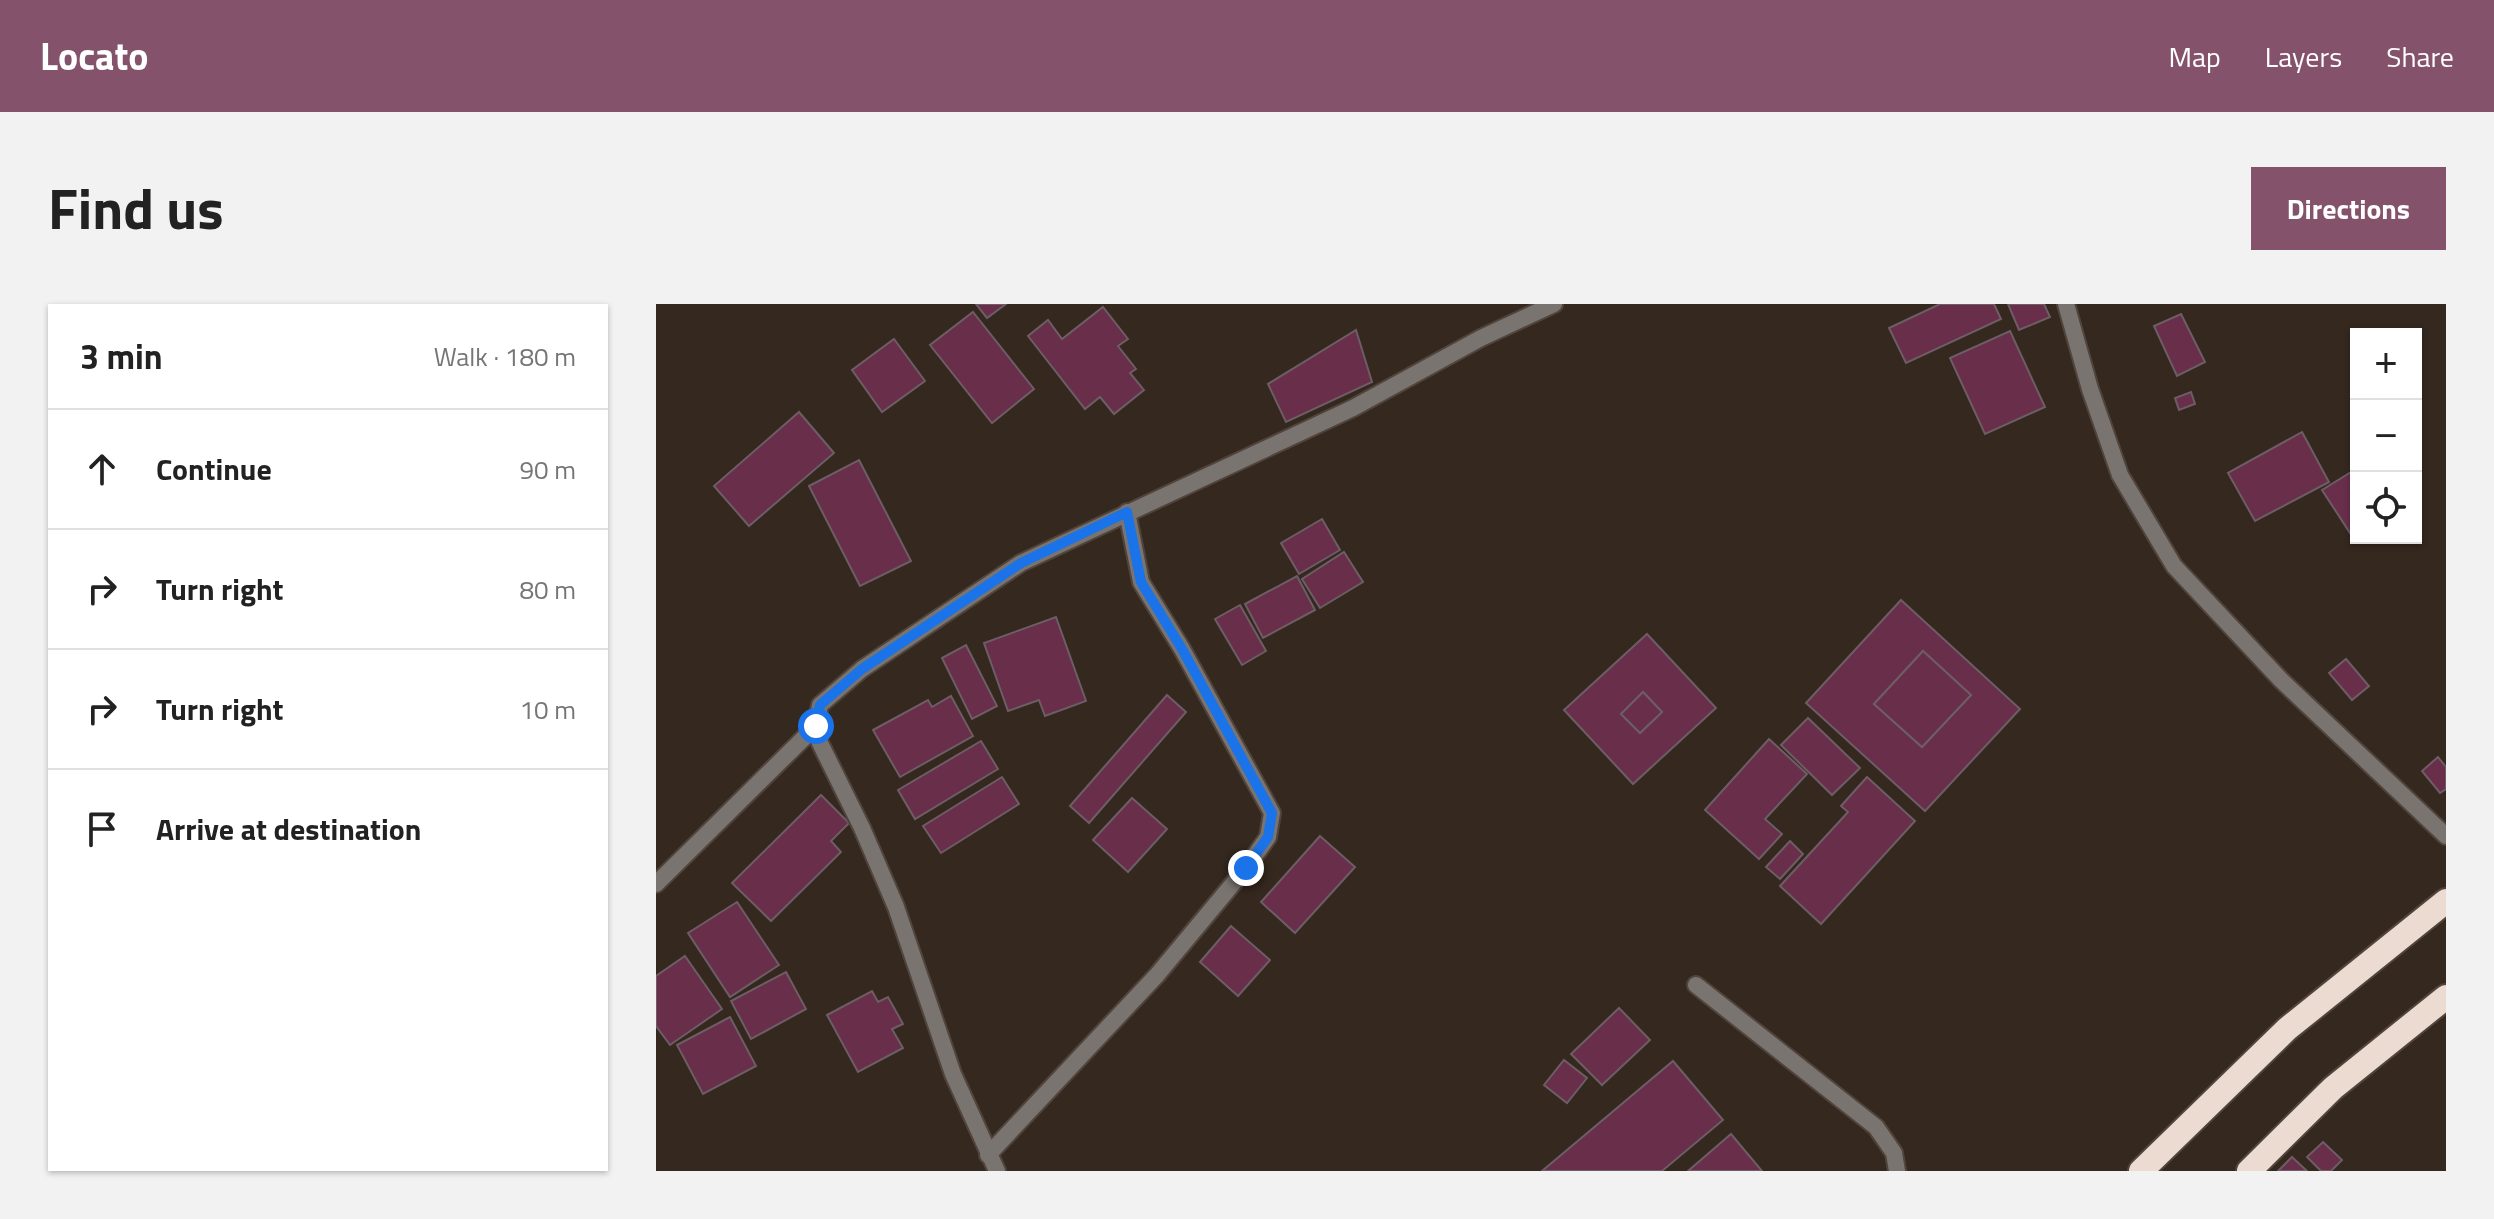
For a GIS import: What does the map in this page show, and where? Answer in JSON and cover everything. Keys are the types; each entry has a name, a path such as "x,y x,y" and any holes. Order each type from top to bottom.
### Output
{"highway":[{"path":"2141,1171 2287,1029 2446,901"},
{"path":"2249,1171 2333,1088 2446,997"}],"street":[{"path":"997,1171 953,1074 896,907 820,743 816,726 820,705 873,662 1021,563 1353,408 1481,338 1554,304"},
{"path":"2066,304 2090,389 2120,475 2174,566 2281,680 2446,836"},
{"path":"988,1155 1157,975 1268,837 1272,813 1182,649 1141,582 1127,512"},
{"path":"656,884 816,726"},
{"path":"1696,985 1876,1127 1894,1153 1897,1171"}],"building":[{"path":"976,304 1006,304 987,318"},
{"path":"1940,304 1994,304 2001,319 1906,363 1889,328"},
{"path":"2008,304 2044,304 2050,317 2019,330"},
{"path":"1103,307 1128,339 1118,346 1136,369 1130,373 1144,390 1114,414 1100,397 1085,409 1028,336 1048,320 1062,339"},
{"path":"973,312 1034,389 992,423 930,345"},
{"path":"2181,314 2205,362 2177,376 2154,326"},
{"path":"1356,330 1372,382 1286,422 1268,384"},
{"path":"2010,331 2045,407 1985,434 1950,358"},
{"path":"894,339 925,381 882,412 852,370"},
{"path":"2191,392 2195,404 2179,410 2175,398"},
{"path":"799,412 834,453 749,526 714,486"},
{"path":"2302,432 2329,482 2255,521 2228,473"},
{"path":"859,460 911,561 860,586 809,486"},
{"path":"2350,473 2350,533 2322,490"},
{"path":"1322,519 1340,550 1299,574 1281,543"},
{"path":"1344,552 1363,582 1320,608 1302,579"},
{"path":"1297,576 1315,610 1263,638 1245,604"},
{"path":"1901,600 2020,709 1925,811 1806,703","holes":["1923,651 1971,695 1922,747 1874,704"]},
{"path":"1240,605 1266,651 1242,665 1215,619"},
{"path":"1056,617 1086,701 1045,716 1039,700 1008,711 984,643"},
{"path":"1647,634 1716,708 1633,784 1564,710","holes":["1643,692 1662,712 1640,733 1621,714"]},
{"path":"966,645 997,706 972,719 942,658"},
{"path":"1923,651 1971,695 1922,747 1874,704"},
{"path":"2346,659 2369,686 2352,700 2329,673"},
{"path":"1643,692 1662,712 1640,733 1621,714"},
{"path":"1167,695 1186,712 1089,823 1070,806"},
{"path":"951,696 973,736 900,777 873,730 928,700 932,707"},
{"path":"1808,718 1860,768 1832,795 1781,745"},
{"path":"1769,739 1807,774 1765,819 1782,834 1759,859 1705,810"},
{"path":"981,741 998,769 915,819 898,790"},
{"path":"2438,757 2446,767 2446,789 2440,793 2422,771"},
{"path":"1002,777 1019,804 941,853 923,826"},
{"path":"1867,777 1915,821 1821,924 1780,886 1848,812 1841,806"},
{"path":"821,795 849,823 831,841 841,852 771,921 732,883"},
{"path":"1132,798 1167,829 1128,872 1093,840"},
{"path":"1320,836 1355,867 1295,933 1261,902"},
{"path":"1790,841 1803,854 1780,879 1766,867"},
{"path":"737,902 779,965 730,997 688,933"},
{"path":"1231,926 1270,960 1238,996 1200,962"},
{"path":"685,956 722,1009 670,1045 656,1026 656,976"},
{"path":"786,972 806,1009 751,1039 731,1001"},
{"path":"872,991 878,1002 888,997 903,1024 892,1029 903,1048 858,1072 827,1015"},
{"path":"1619,1008 1650,1040 1602,1085 1571,1054"},
{"path":"730,1017 756,1066 703,1094 677,1045"},
{"path":"1564,1060 1587,1078 1567,1103 1544,1085"},
{"path":"1673,1061 1723,1120 1662,1171 1542,1171"},
{"path":"1731,1134 1762,1171 1688,1171"},
{"path":"2323,1142 2342,1160 2331,1171 2321,1171 2307,1157"},
{"path":"2292,1157 2307,1171 2278,1171"}],"route":[{"path":"816,726 820,705 862,669 1021,563 1127,512 1141,582 1182,649 1272,813 1268,837 1246,868"}]}
